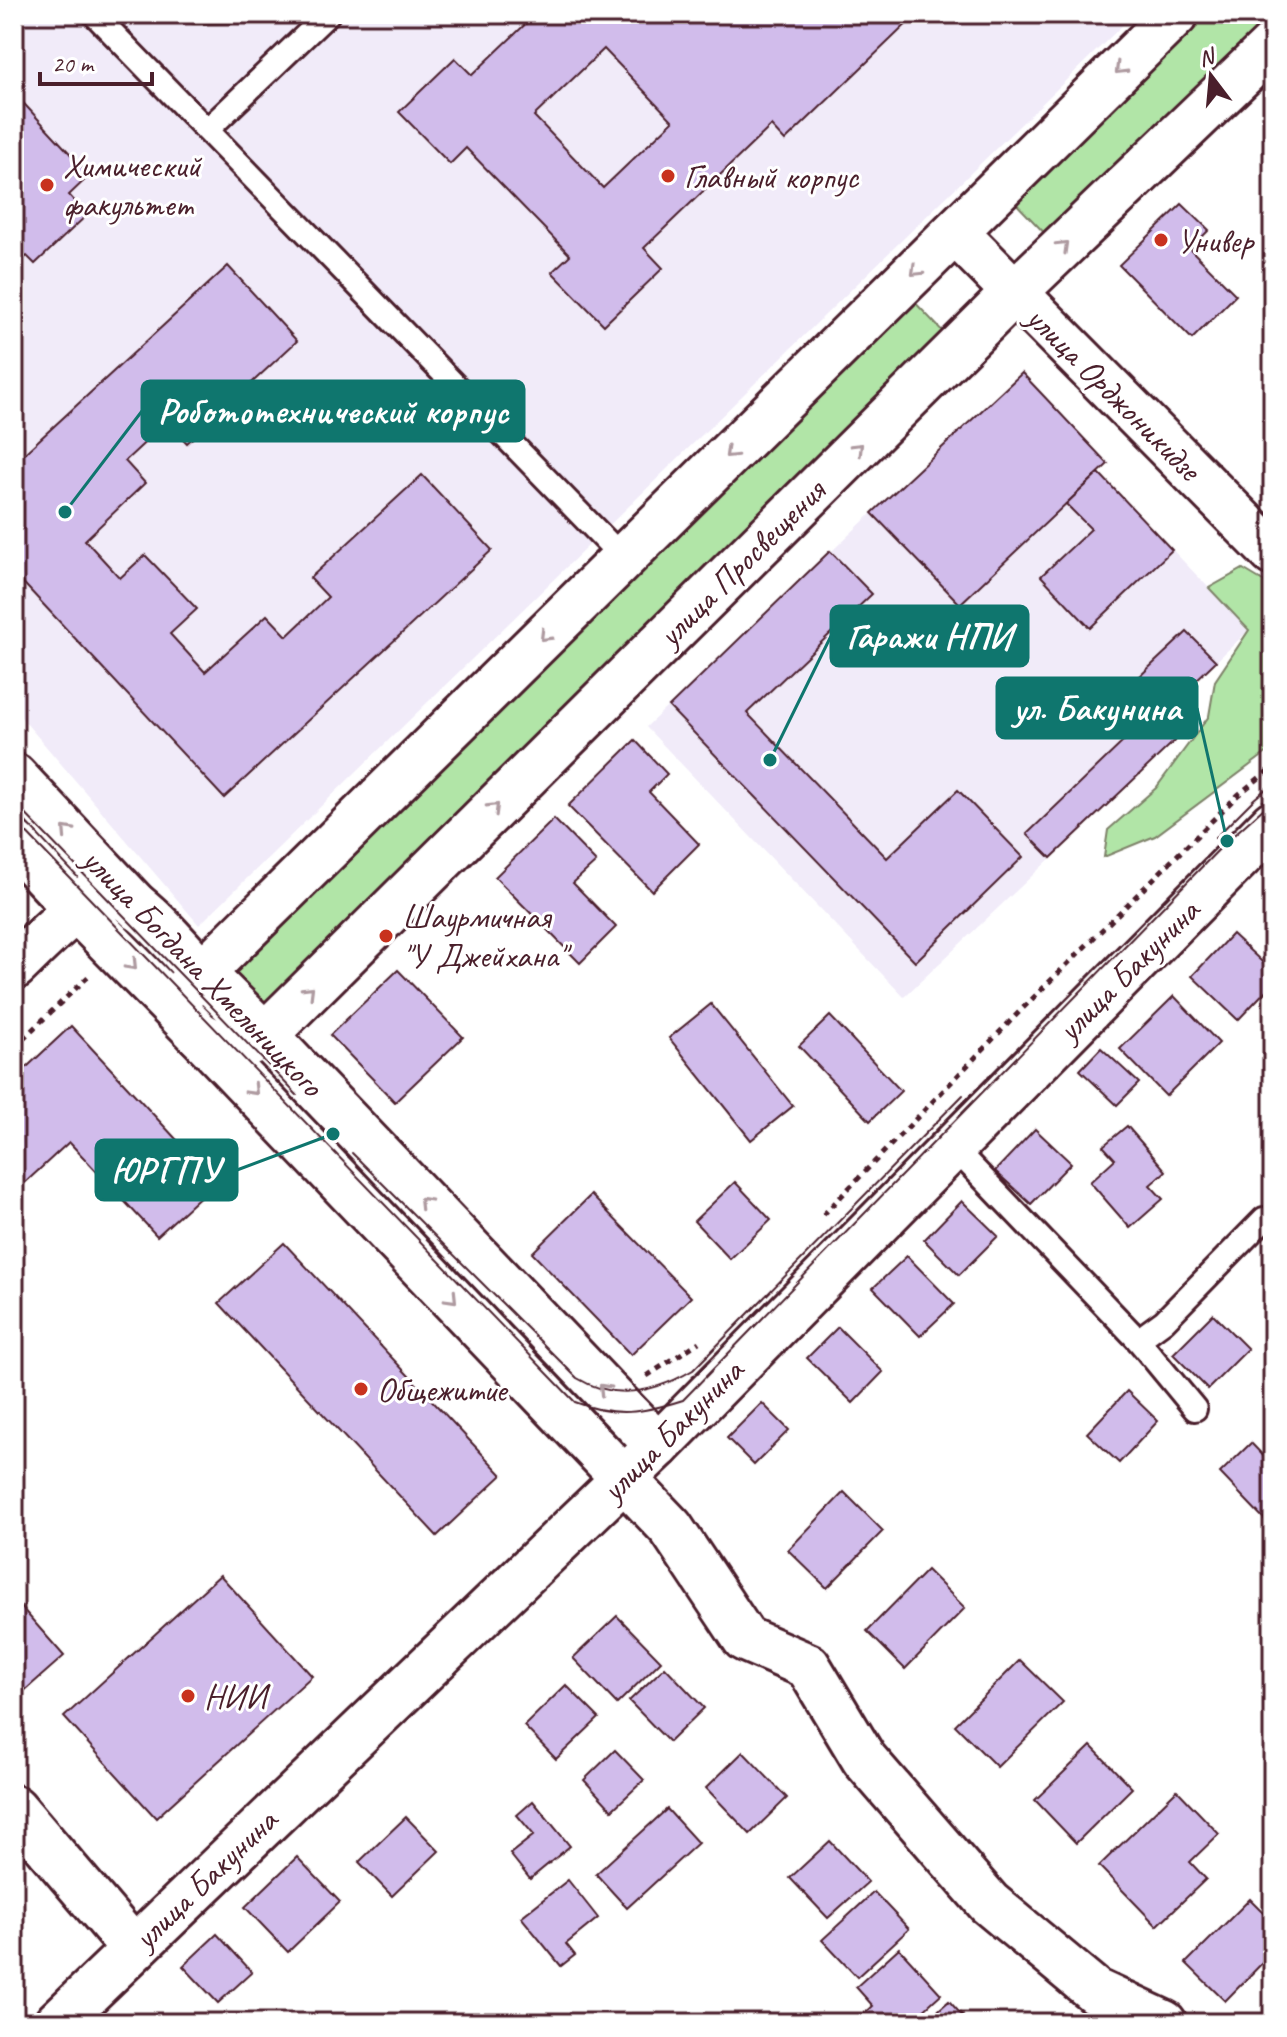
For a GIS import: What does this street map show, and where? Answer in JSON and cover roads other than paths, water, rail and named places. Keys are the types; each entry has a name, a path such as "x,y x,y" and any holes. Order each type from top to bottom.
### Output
{"street":[{"path":"184,1019 202,973 1176,14"},
{"name":"улица Просвещения","path":"184,1019 222,1045 234,1047 249,1044 265,1035 1014,293 1273,45"},
{"name":"улица Орджоникидзе","path":"955,232 1273,553"},
{"name":"улица Богдана Хмельницкого","path":"14,776 658,1446"},
{"name":"улица Бакунина","path":"57,2023 658,1446 1273,823"},
{"name":"улица Богдана Хмельницкого","path":"14,843 671,1528 745,1639 808,1666 864,1759 989,1903 1095,1991 1164,2023"},
{"path":"14,967 109,877"},
{"path":"77,910 90,901 112,895 121,896 139,909"},
{"path":"14,1808 133,1948"}],"lane":[{"path":"94,14 623,558"},
{"path":"207,130 328,14"},
{"path":"953,1147 1138,1340 1195,1409"},
{"path":"1138,1340 1164,1321 1264,1219"}],"tram line":[{"path":"1215,838 1273,783"},
{"path":"14,820 575,1402 603,1410 629,1412 683,1400 1227,841 1273,800"},
{"path":"14,802 297,1095"},
{"path":"352,1153 577,1378 606,1390 636,1391 665,1384 693,1370 963,1095"}],"place":[{"name":"Главный корпус","path":"668,176"},
{"name":"Химический факультет","path":"47,185"},
{"name":"Универ","path":"1161,240"},
{"name":"Робототехнический корпус","path":"65,512"},
{"name":"Гаражи НПИ","path":"770,760"},
{"name":"ул. Бакунина","path":"1227,841"},
{"name":"Шаурмичная \"У Джейхана\"","path":"386,936"},
{"name":"ЮРГПУ","path":"333,1134"},
{"name":"Общежитие","path":"361,1389"},
{"name":"НИИ","path":"188,1696"}]}
